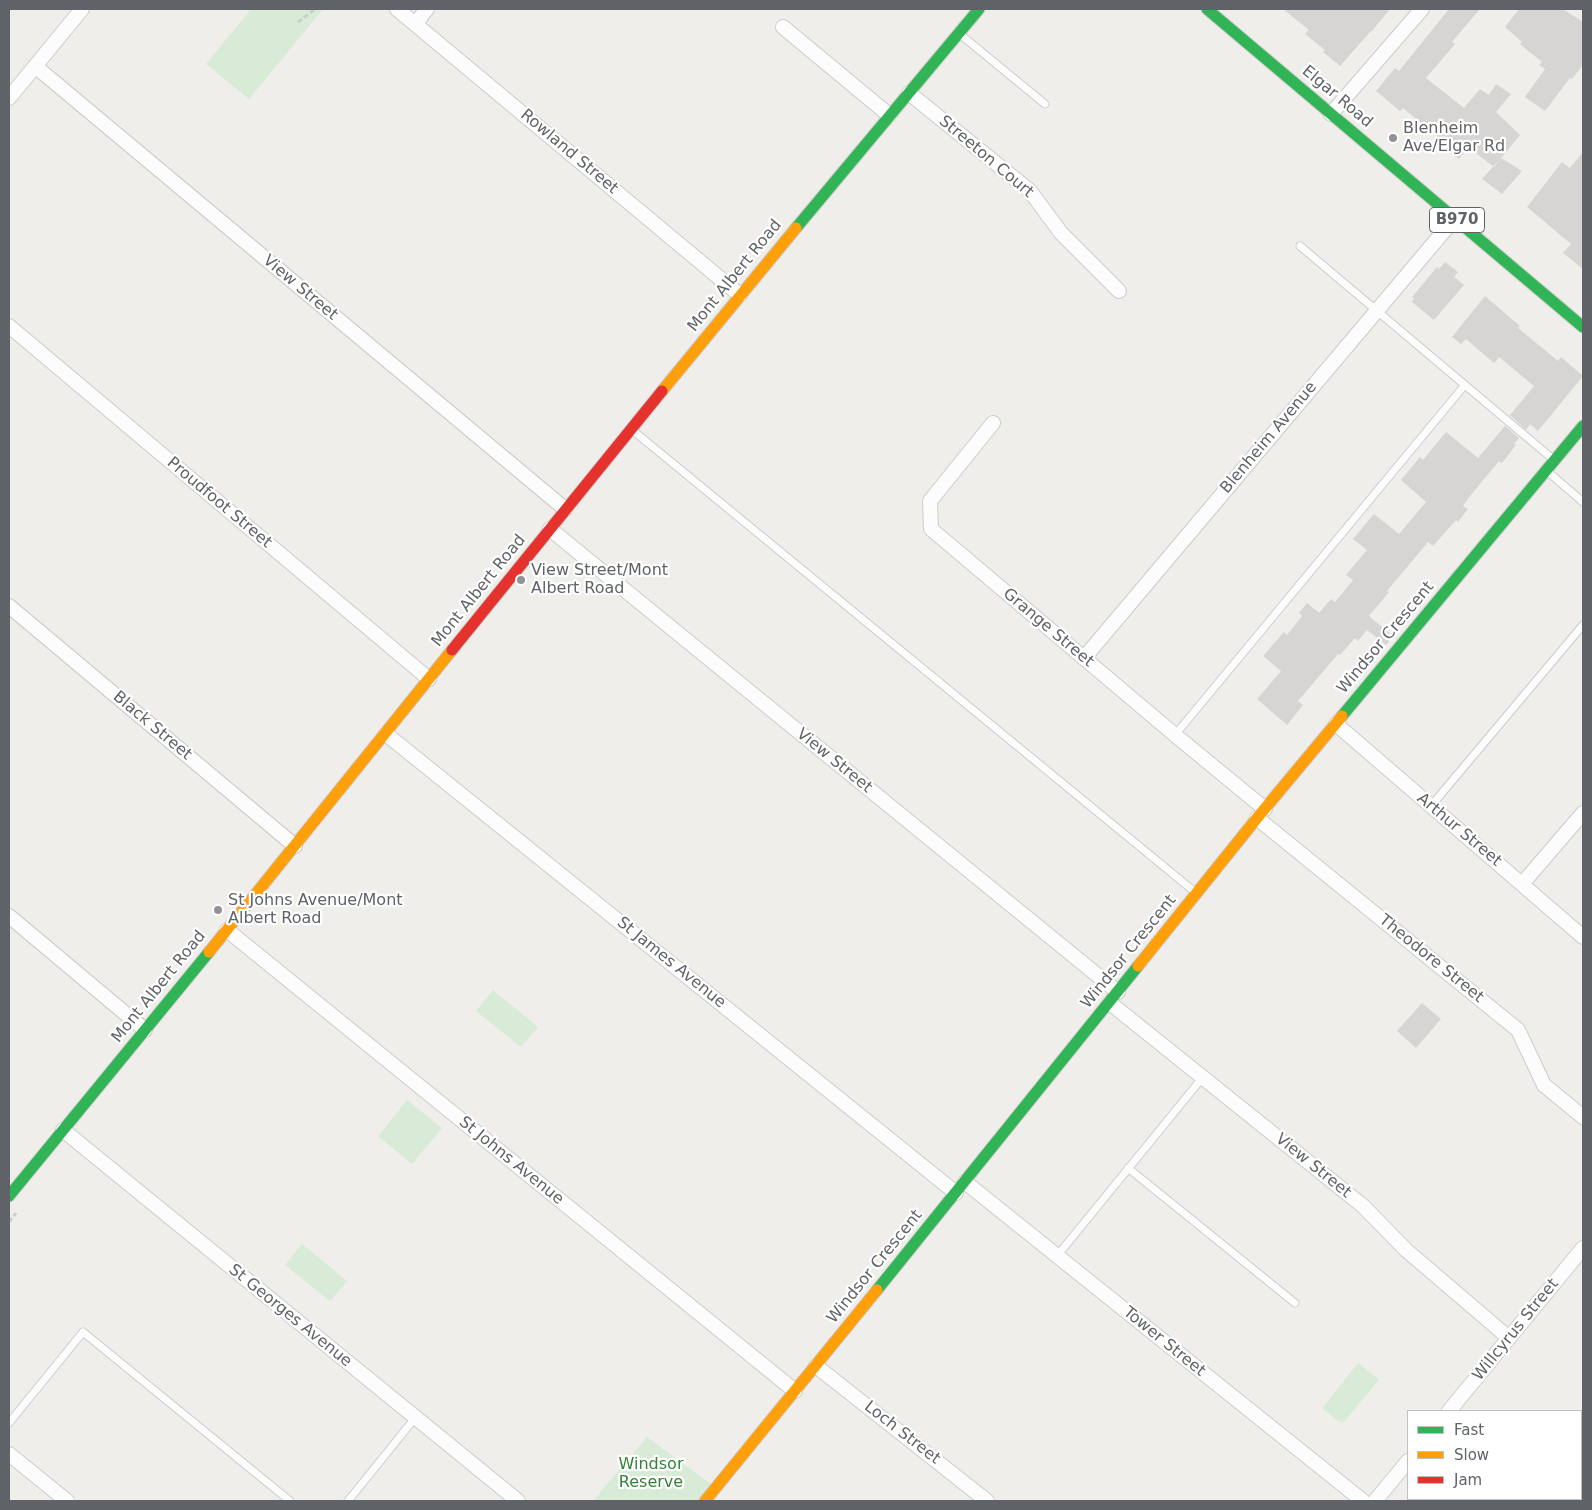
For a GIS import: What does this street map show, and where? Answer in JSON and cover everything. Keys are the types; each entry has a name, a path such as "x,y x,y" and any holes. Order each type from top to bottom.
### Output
{"main road":[{"name":"Mont Albert Road","path":"9,1196 228,930 630,429 979,9"},
{"name":"Elgar Road","path":"1207,9 1583,327"},
{"name":"Windsor Crescent","path":"705,1501 1261,814 1583,426"}],"street":[{"path":"9,98 82,9"},
{"name":"Rowland Street","path":"397,9 740,295"},
{"path":"415,24 427,9"},
{"path":"1331,114 1422,9"},
{"path":"783,27 889,115"},
{"name":"View Street","path":"35,66 565,509"},
{"name":"Streeton Court","path":"909,92 1030,191 1061,233 1119,291"},
{"name":"Blenheim Avenue","path":"1084,658 1454,218"},
{"name":"Proudfoot Street","path":"9,326 429,679"},
{"name":"Grange Street","path":"993,422 930,501 931,528 1175,735 1261,814"},
{"name":"View Street","path":"550,529 1114,998 1203,1077 1363,1206 1406,1250 1509,1338"},
{"name":"Black Street","path":"9,606 295,846"},
{"name":"Arthur Street","path":"1336,724 1583,936"},
{"name":"St James Avenue","path":"386,734 956,1193"},
{"path":"1522,884 1583,813"},
{"name":"Theodore Street","path":"1261,814 1518,1030 1544,1085 1583,1117"},
{"path":"9,916 145,1030"},
{"name":"St Johns Avenue","path":"228,930 795,1391"},
{"name":"St Georges Avenue","path":"63,1130 518,1501"},
{"name":"Tower Street","path":"965,1182 1363,1501"},
{"name":"Willcyrus Street","path":"1450,1410 1583,1248"},
{"name":"Loch Street","path":"816,1366 987,1501"},
{"path":"9,1454 67,1501"},
{"path":"1375,1501 1407,1462"}],"lane":[{"path":"958,33 1045,104"},
{"path":"1300,246 1464,386 1555,460"},
{"path":"1175,735 1464,386"},
{"path":"630,429 1197,894"},
{"path":"1546,470 1583,502"},
{"path":"1430,806 1583,624"},
{"path":"1058,1256 1203,1077"},
{"path":"1128,1168 1295,1304"},
{"path":"9,1423 83,1332 290,1501"},
{"path":"348,1501 415,1418"}],"path":[{"path":"298,22 315,9"}],"green space":[{"path":"251,9 323,9 249,99 206,64"},
{"path":"493,990 538,1027 521,1047 476,1011"},
{"path":"407,1100 442,1128 412,1164 378,1136"},
{"path":"302,1244 347,1281 330,1301 285,1265"},
{"path":"1358,1363 1379,1380 1342,1424 1322,1408"},
{"name":"Windsor Reserve","path":"647,1437 712,1485 700,1501 593,1501"}],"building":[{"path":"1283,9 1390,9 1340,66 1323,52 1325,50 1305,34 1309,30"},
{"path":"1449,9 1480,9 1452,42 1455,44 1426,78 1464,108 1480,89 1489,95 1496,84 1511,94 1496,112 1520,135 1494,167 1468,147 1459,159 1436,142 1439,138 1403,108 1400,111 1376,91 1395,68 1399,71"},
{"path":"1519,9 1563,9 1583,22 1583,65 1572,79 1570,78 1545,111 1525,97 1545,69 1539,65 1542,62 1520,44 1522,42 1505,27"},
{"path":"1583,152 1583,269 1563,253 1571,244 1527,207 1562,162 1570,168"},
{"path":"1501,158 1522,171 1502,194 1482,179"},
{"path":"1445,262 1458,272 1454,277 1464,285 1434,320 1412,302 1414,299 1412,297 1437,267 1439,269"},
{"path":"1485,296 1520,326 1518,328 1558,361 1561,357 1583,376 1538,431 1530,424 1526,430 1510,415 1534,386 1499,357 1494,363 1466,339 1461,344 1452,337"},
{"path":"1505,426 1519,438 1514,444 1516,445 1502,463 1499,461 1470,496 1463,506 1468,509 1458,522 1456,520 1433,546 1428,542 1387,591 1389,592 1369,616 1393,636 1386,645 1367,630 1358,641 1355,638 1340,655 1338,654 1298,701 1303,705 1287,725 1257,699 1281,671 1263,656 1284,632 1287,635 1302,616 1299,613 1307,603 1319,613 1331,599 1335,602 1353,580 1346,575 1367,550 1353,539 1374,514 1399,534 1426,502 1401,480 1420,457 1423,460 1446,432 1478,458"},
{"path":"1422,1003 1441,1019 1416,1048 1397,1031"}],"traffic: fast":[{"path":"796,228 979,9"},
{"path":"1207,9 1583,327"},
{"path":"1342,716 1583,426"},
{"path":"9,1196 209,952"},
{"path":"877,1290 1138,966"}],"traffic: slow":[{"path":"662,391 796,228"},
{"path":"209,952 452,650"},
{"path":"1138,966 1342,716"},
{"path":"705,1501 877,1290"}],"traffic: jam":[{"path":"452,650 662,391"}],"place":[{"name":"Blenheim Ave/Elgar Rd","path":"1393,138"},
{"name":"View Street/Mont Albert Road","path":"521,580"},
{"name":"St Johns Avenue/Mont Albert Road","path":"218,910"}]}
